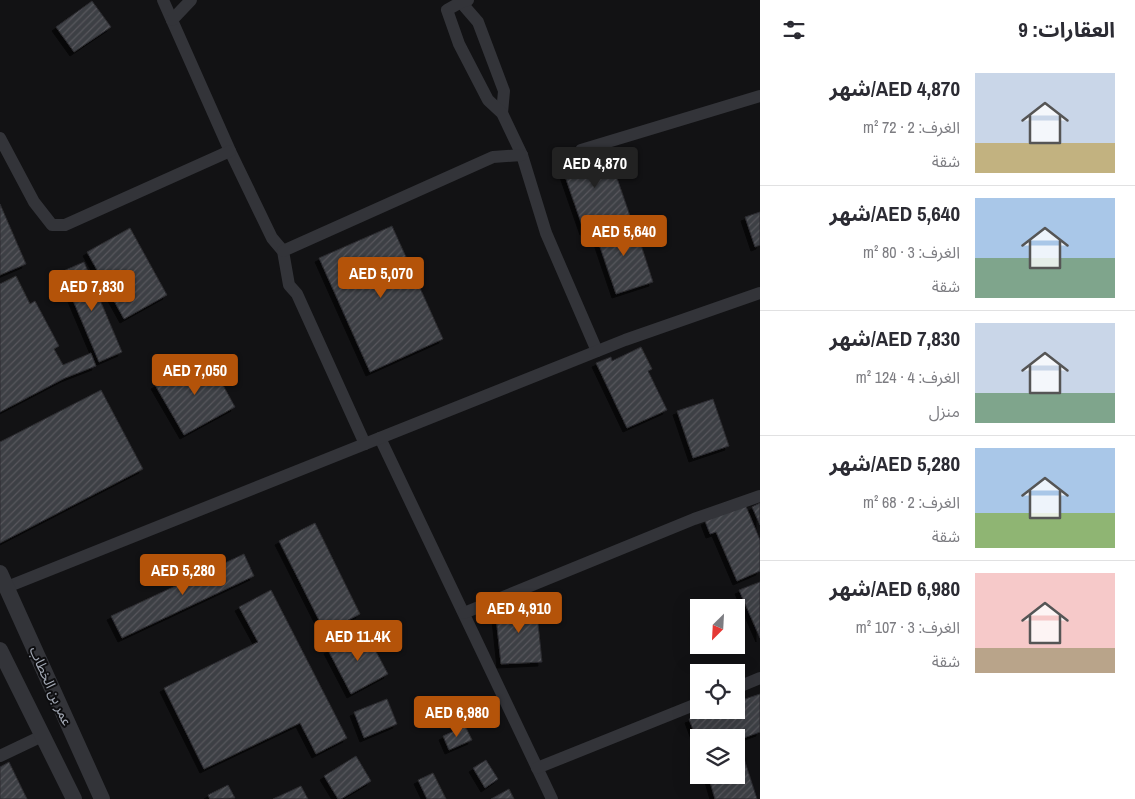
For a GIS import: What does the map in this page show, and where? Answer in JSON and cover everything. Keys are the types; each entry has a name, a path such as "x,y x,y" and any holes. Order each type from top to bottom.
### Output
{"street":[{"path":"163,0 230,151 272,238 283,252 289,285 297,294 365,444"},
{"path":"172,20 191,0"},
{"path":"502,113 504,91 478,22 462,1 448,10 459,44 488,100 502,113 522,155 546,233 596,352"},
{"path":"581,150 760,96"},
{"path":"0,138 34,202 52,225 65,225 230,151"},
{"path":"283,252 493,157 522,155"},
{"path":"4,580 365,444 596,352 760,293"},
{"path":"380,438 552,799"},
{"path":"464,613 694,519 760,496"},
{"name":"عمر بن الخطاب","path":"4,580 102,799"},
{"name":"عمر بن الخطاب","path":"0,650 74,799"},
{"path":"745,684 760,678"},
{"path":"537,768 690,707"},
{"path":"0,756 42,736"}],"building":[{"path":"92,1 111,27 74,52 56,27"},
{"path":"606,146 630,216 584,231 560,162"},
{"path":"0,204 26,264 0,275"},
{"path":"760,212 760,245 755,247 745,217"},
{"path":"633,220 653,282 616,294 595,232"},
{"path":"392,226 443,339 370,372 319,258"},
{"path":"130,228 167,295 124,319 87,252"},
{"path":"84,262 122,352 99,362 61,272"},
{"path":"16,276 30,304 35,301 59,346 54,349 63,365 91,353 96,366 65,378 0,412 0,284"},
{"path":"641,347 652,369 648,371 667,410 627,428 596,363 611,357 612,361"},
{"path":"207,356 235,407 184,435 155,385"},
{"path":"101,390 143,469 0,543 0,442"},
{"path":"713,399 729,446 693,458 677,411"},
{"path":"760,503 760,525 752,507"},
{"path":"745,504 760,540 760,571 737,581 716,532 710,534 705,521"},
{"path":"315,523 360,614 325,632 279,541"},
{"path":"244,554 254,576 122,638 111,616"},
{"path":"760,582 760,638 745,604 745,599 743,599 739,590"},
{"path":"271,590 347,738 316,754 300,723 204,769 164,688 258,642 239,607"},
{"path":"536,604 542,662 501,664 495,607"},
{"path":"365,631 388,674 351,694 328,650"},
{"path":"760,694 760,732 745,737 745,729 693,729 690,719 745,719 745,699"},
{"path":"387,699 397,724 364,738 354,712"},
{"path":"465,726 472,740 449,750 443,736"},
{"path":"356,756 371,781 338,799 324,776"},
{"path":"486,760 498,779 485,788 473,768"},
{"path":"9,762 27,799 0,799 0,767"},
{"path":"745,762 757,799 715,799 711,784 745,784"},
{"path":"433,773 446,799 427,799 418,780"},
{"path":"228,785 235,798 210,799 208,795"},
{"path":"301,786 308,799 273,799"},
{"path":"509,789 514,799 491,799"}]}
